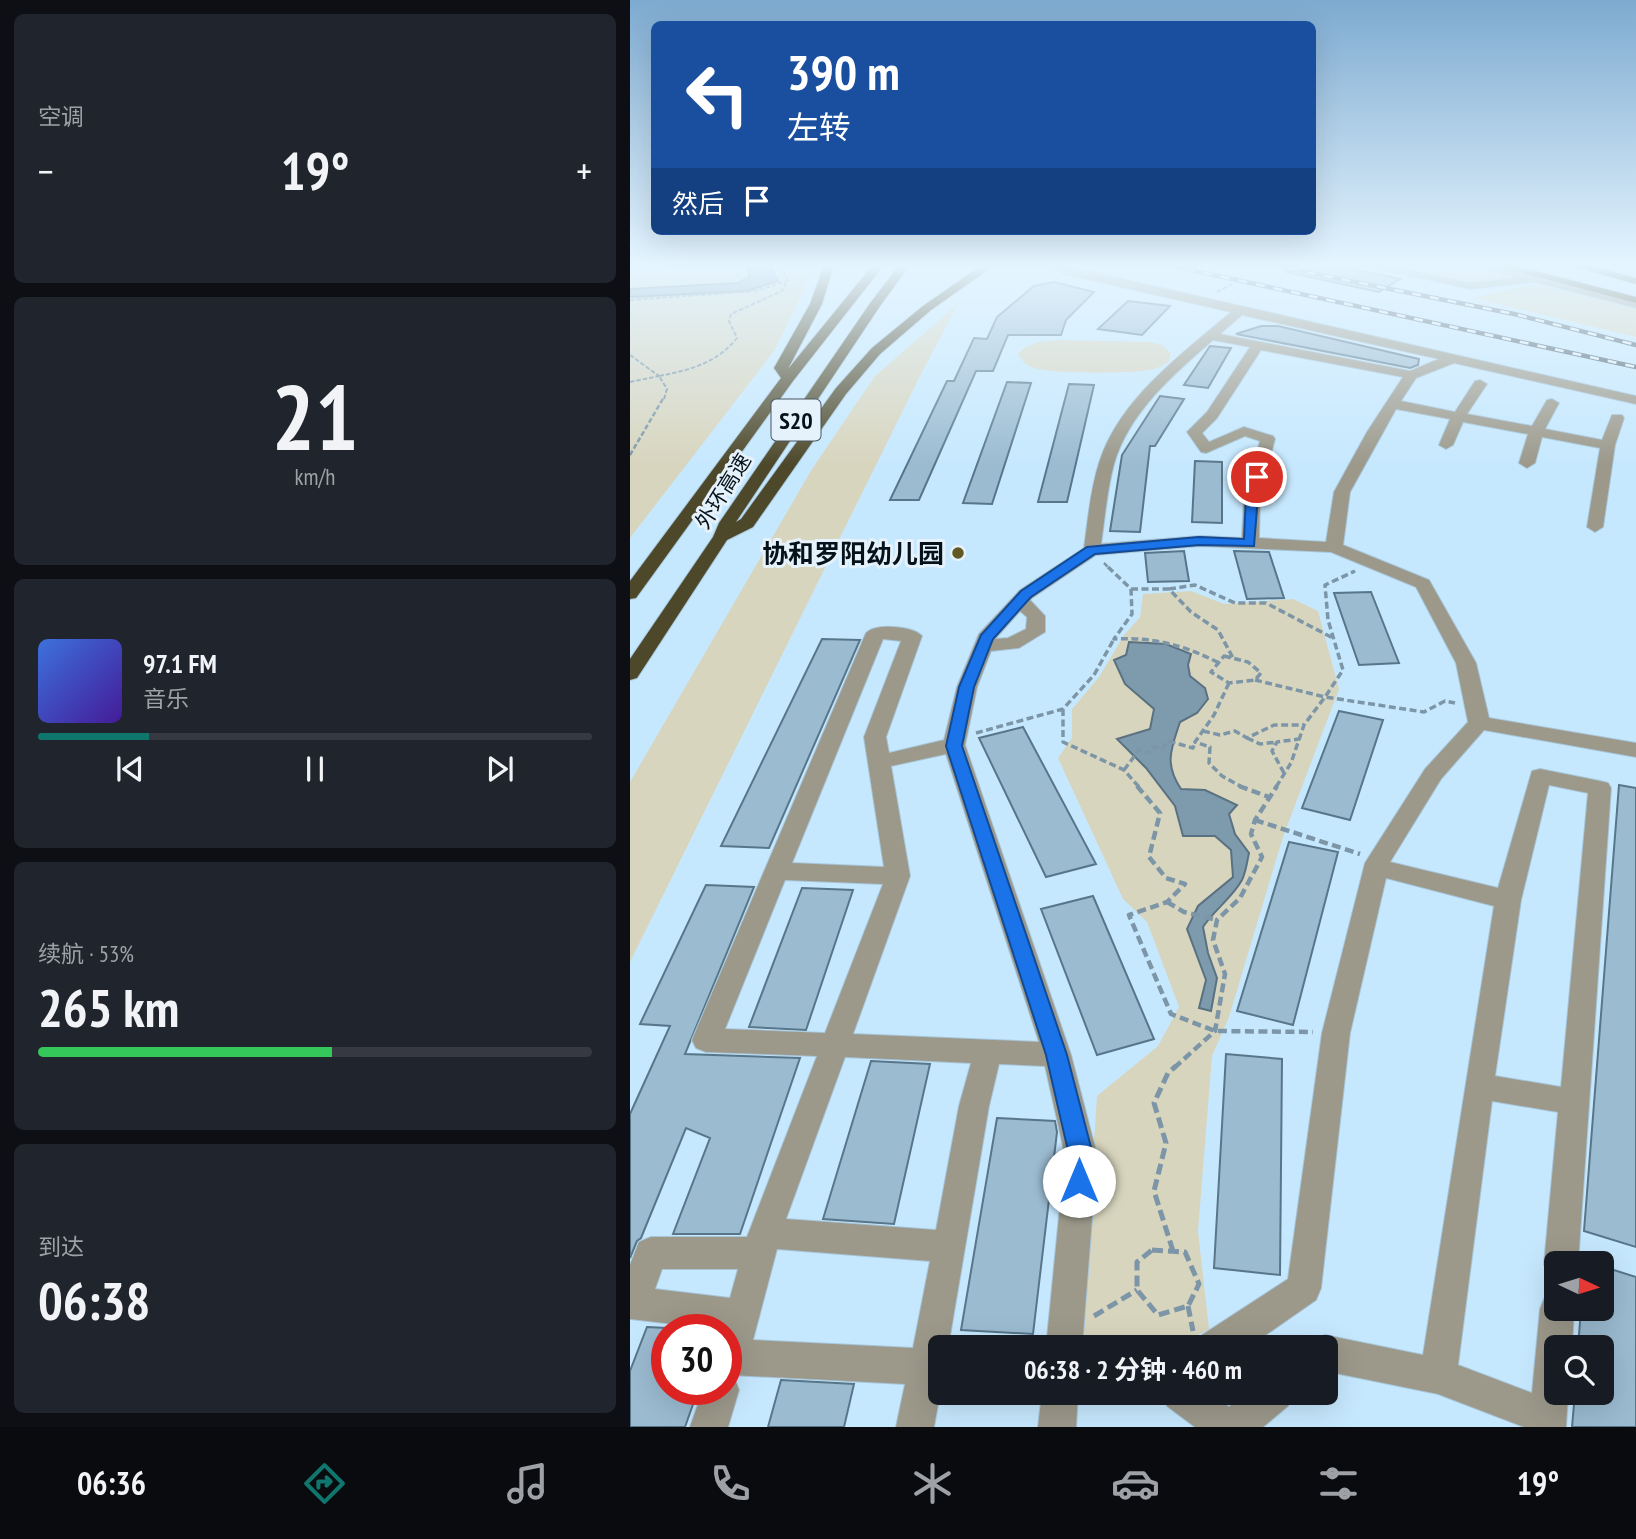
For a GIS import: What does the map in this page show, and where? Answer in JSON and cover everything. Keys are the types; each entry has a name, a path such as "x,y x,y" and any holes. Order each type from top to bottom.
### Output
{"highway":[{"path":"788,378 781,368 801,332"},
{"name":"外环高速","path":"630,594 825,332"},
{"name":"外环高速","path":"630,674 721,537 727,523 856,332"},
{"path":"721,537 747,523 853,376 899,332"}],"street":[{"path":"1092,550 1103,481 1117,437 1156,386 1216,332"},
{"path":"1337,332 1636,397"},
{"path":"1350,332 1636,397"},
{"path":"1211,336 1411,375 1454,358"},
{"path":"1250,543 1252,496 1268,439 1244,431 1206,449 1194,432 1212,415 1258,345"},
{"path":"1335,547 1342,492 1411,375"},
{"path":"1446,445 1458,416 1480,384"},
{"path":"1527,463 1536,432 1552,403"},
{"path":"1392,404 1608,445"},
{"path":"1595,527 1608,445 1617,418"},
{"path":"1064,1335 1081,1155 1056,1055 954,742 967,687 986,638 1020,601 1092,550 1199,541 1335,547 1423,584 1466,663 1477,714 1433,774 1376,865 1336,1032 1304,1288 1217,1335"},
{"path":"982,646 1012,644 1035,632 1035,616 1020,601"},
{"path":"742,1317 762,1243 835,1045 898,876 875,737 912,636 876,633 706,1040 835,1045 1056,1055"},
{"path":"1477,714 1636,750"},
{"path":"879,762 954,742"},
{"path":"1438,1376 1508,900 1540,776 1600,788 1562,1251"},
{"path":"1376,865 1508,900"},
{"path":"776,871 898,876"},
{"path":"938,1335 974,1106 988,1052"},
{"path":"1479,1086 1575,1102"},
{"path":"709,1314 632,1307 651,1253 762,1243 950,1247"},
{"path":"1338,1356 1438,1376 1547,1422 1556,1321"},
{"path":"742,1373 928,1367"},
{"path":"915,1427 928,1384"},
{"path":"709,1427 716,1405"},
{"path":"1057,1427 1059,1405"},
{"path":"1196,1405 1226,1427"},
{"path":"1234,1427 1261,1405"}],"path":[{"path":"630,382 694,369 722,355 737,338 734,332"},
{"path":"630,355 659,376 667,389 662,404 630,455"},
{"path":"954,742 1063,709 1094,674 1132,614 1131,589 1092,550"},
{"path":"1173,1251 1154,1191 1166,1143 1154,1103 1168,1073 1215,1031 1225,974 1213,940 1217,920 1240,898 1262,857 1251,834 1255,820 1284,773 1304,725 1343,670 1328,620 1325,585 1373,563"},
{"path":"1131,589 1169,589 1195,585 1236,603 1266,603 1333,638"},
{"path":"1169,589 1191,612 1218,630 1233,658"},
{"path":"1114,639 1142,637 1177,642 1219,663"},
{"path":"1255,680 1261,673 1248,662 1224,656 1211,672 1229,683 1255,680 1325,696 1424,712 1445,701 1477,714"},
{"path":"1124,770 1139,750 1150,753 1153,747 1162,749 1168,741 1193,748 1214,715 1229,683"},
{"path":"1063,709 1063,742 1124,770 1160,813 1149,857 1166,878 1185,884 1167,902 1129,915 1171,1014 1215,1031 1336,1032"},
{"path":"1247,738 1274,725 1304,725"},
{"path":"1203,731 1220,736 1235,732 1260,744 1299,739"},
{"path":"1195,742 1210,747 1209,763 1219,774 1237,787 1269,797"},
{"path":"1277,743 1272,751 1284,773"},
{"path":"1255,820 1354,850 1376,865"},
{"path":"1167,902 1184,912 1217,920"},
{"path":"1152,1250 1173,1251 1185,1252 1199,1284 1188,1306 1158,1315 1137,1290 1137,1262 1152,1250"},
{"path":"1071,1335 1137,1290"},
{"path":"1188,1306 1201,1335"}],"shaded area":[{"path":"630,332 784,332 774,351 630,538"},
{"path":"926,332 943,332 630,962 630,782 812,469 875,376"},
{"path":"1613,332 1636,332 1636,337"},
{"path":"1038,342 1149,342 1162,345 1171,353 1169,362 1154,369 1094,373 1034,368 1018,354"},
{"path":"1191,591 1224,604 1293,599 1318,611 1339,689 1283,837 1229,1017 1212,1056 1198,1231 1209,1329 1198,1335 1081,1335 1097,1096 1158,1046 1179,1007 1147,922 1123,899 1058,758 1072,738 1072,709 1099,677 1124,635 1140,617 1143,594"}],"water":[{"path":"1129,642 1166,644 1191,654 1188,665 1190,676 1205,688 1208,699 1197,713 1180,722 1172,748 1172,772 1181,789 1205,790 1237,805 1229,814 1235,834 1249,853 1242,880 1203,927 1217,978 1211,1011 1199,1008 1206,980 1187,929 1198,906 1233,877 1231,850 1215,836 1183,836 1175,806 1146,768 1117,739 1150,729 1154,709 1125,684 1114,660 1126,655"}],"building":[{"path":"990,332 1062,332 1061,335 1008,335 993,371 976,371 919,500 890,500 947,381 954,381 974,338 987,339"},
{"path":"1117,332 1145,332 1142,335"},
{"path":"1244,332 1302,332 1419,359 1418,365 1410,368 1236,334"},
{"path":"1210,346 1231,348 1208,388 1184,385"},
{"path":"1007,382 1031,383 992,504 963,503"},
{"path":"1069,384 1094,385 1067,502 1038,502"},
{"path":"1160,396 1184,399 1155,446 1150,446 1140,532 1110,531 1122,455"},
{"path":"1195,461 1222,462 1222,523 1192,522"},
{"path":"1184,551 1189,581 1148,582 1145,553"},
{"path":"1234,551 1269,552 1284,598 1247,599"},
{"path":"1371,592 1399,663 1359,665 1334,593"},
{"path":"822,639 860,640 769,848 721,846"},
{"path":"1339,711 1383,720 1350,820 1302,808"},
{"path":"1023,727 1096,864 1046,877 979,738"},
{"path":"1619,785 1636,788 1636,1247 1584,1231"},
{"path":"1289,842 1338,852 1293,1025 1237,1011"},
{"path":"706,885 754,887 685,1054 800,1058 740,1234 673,1234 710,1138 686,1128 641,1238 630,1258 630,1114 670,1026 640,1024"},
{"path":"802,888 853,890 806,1030 749,1027"},
{"path":"1093,896 1154,1039 1097,1055 1041,909"},
{"path":"1226,1054 1282,1059 1280,1275 1214,1268"},
{"path":"871,1061 930,1064 894,1224 823,1219"},
{"path":"997,1118 1055,1121 1057,1132 1033,1334 961,1330"},
{"path":"1614,1270 1636,1277 1636,1427 1572,1427 1574,1405 1614,1405 1614,1335 1579,1335 1580,1321 1614,1321"},
{"path":"647,1327 651,1327 651,1405 693,1405 685,1427 630,1427 630,1371"},
{"path":"781,1380 854,1384 844,1427 768,1427"}],"railway":[{"path":"1474,332 1636,367"},
{"path":"1583,332 1636,345"}],"place":[{"name":"协和罗阳幼儿园","path":"958,553"}],"route":[{"path":"1079,1181 1081,1155 1056,1055 954,746 967,687 986,638 1026,594 1092,550 1199,541 1250,543 1252,496 1257,477"}]}
